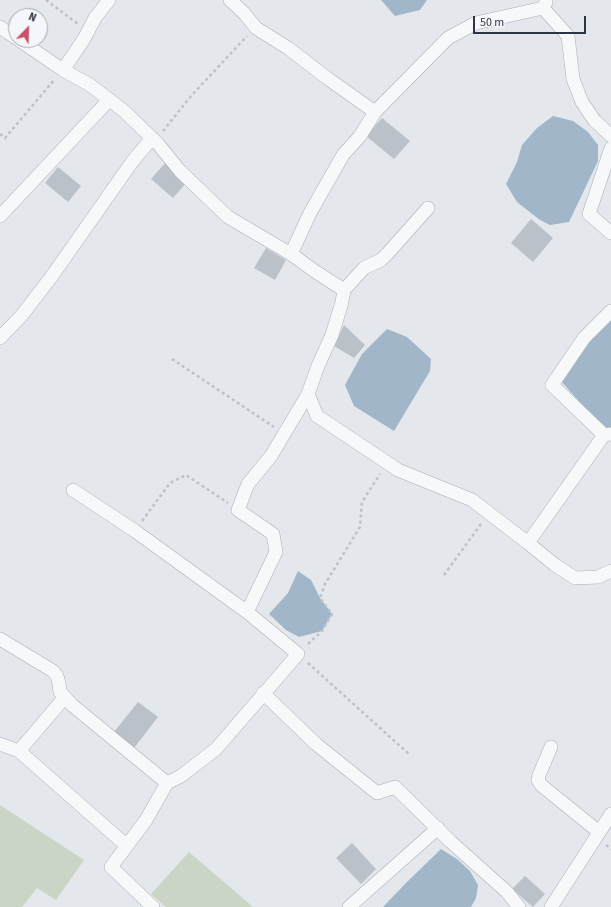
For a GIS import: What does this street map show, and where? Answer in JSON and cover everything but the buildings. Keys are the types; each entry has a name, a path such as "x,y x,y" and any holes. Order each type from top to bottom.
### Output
{"street":[{"path":"63,70 88,32 95,18 109,0"},
{"path":"230,0 256,28 288,48 375,112"},
{"path":"291,254 310,213 343,155 360,136 375,112 448,38 476,23 545,4 568,36 573,79 582,102 594,120 611,136"},
{"path":"31,48 63,70 90,85 124,111 153,139 180,171 228,217 291,254 344,290"},
{"path":"0,216 109,100"},
{"path":"0,338 22,315 52,276 132,162 153,139"},
{"path":"611,148 589,214 611,233"},
{"path":"247,612 276,552 273,534 238,510 248,484 271,456 308,394 318,366 332,335 344,290 364,268 381,260 428,208"},
{"path":"528,542 607,435 552,386 584,338 611,311"},
{"path":"308,394 317,416 398,470 472,500 528,542 555,565 575,578 598,577 611,571"},
{"path":"73,490 135,531 247,612 298,654 216,749 181,776 166,783 146,820 111,867 153,907"},
{"path":"0,639 53,671 60,683 60,692 72,705 166,783"},
{"path":"263,693 316,744 376,793 395,787 507,892 519,907"},
{"path":"19,751 65,697"},
{"path":"0,744 19,751 127,846"},
{"path":"551,747 538,780 599,832"},
{"path":"551,907 611,814"},
{"path":"349,907 438,828"}],"path":[{"path":"46,0 88,32"},
{"path":"153,139 238,45 256,28"},
{"path":"0,134 5,138 63,70"},
{"path":"172,359 284,434"},
{"path":"387,463 362,502 360,527 325,584 320,598 332,614 322,631 298,654 410,755"},
{"path":"135,531 170,483 186,475 238,510"},
{"path":"444,575 489,512"}],"green space":[{"path":"0,805 84,860 56,900 37,888 22,907 0,907"},
{"path":"189,852 253,907 166,907 151,894"}],"water":[{"path":"381,0 427,0 420,10 395,16"},
{"path":"553,116 573,121 588,132 598,145 598,161 569,222 550,225 540,220 517,202 506,184 517,162 522,145 537,128"},
{"path":"611,314 611,428 608,429 585,408 560,380 574,358"},
{"path":"387,329 407,337 431,359 430,371 394,431 354,406 345,385 362,354"},
{"path":"298,571 311,580 320,598 332,614 322,631 299,637 286,630 269,614 288,593"},
{"path":"441,849 457,859 470,871 478,885 476,898 471,907 383,907 406,883"}]}
